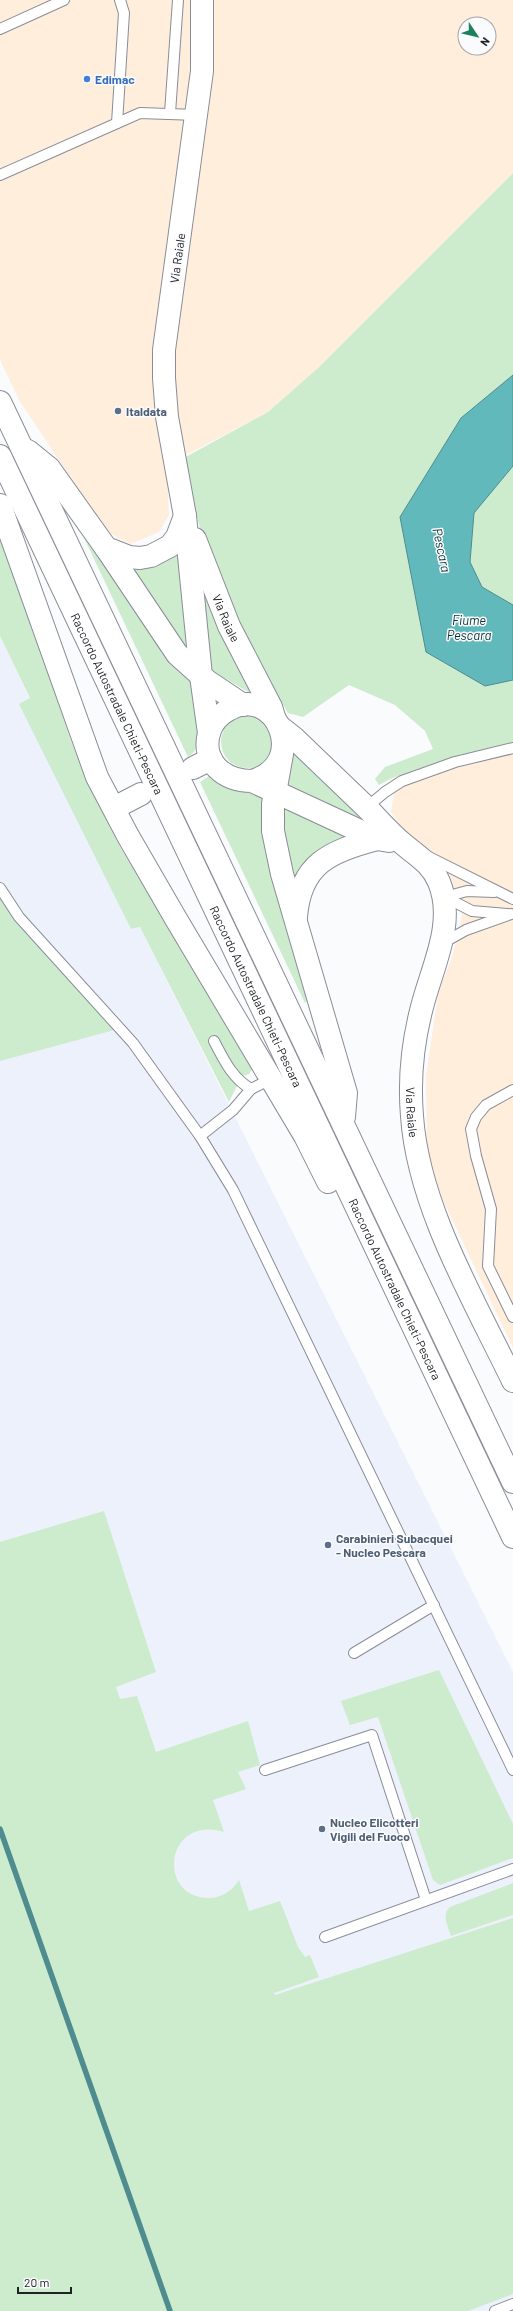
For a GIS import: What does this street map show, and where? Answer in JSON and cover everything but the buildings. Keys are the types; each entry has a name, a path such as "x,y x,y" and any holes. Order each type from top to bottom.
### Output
{"main road":[{"name":"Via Raiale","path":"202,0 202,71 164,357 164,378 167,417 185,516 200,676 209,733"},
{"name":"Raccordo Autostradale Chieti-Pescara","path":"0,402 513,1482"},
{"path":"23,448 49,468 106,548 177,654 200,676 243,705"},
{"name":"Raccordo Autostradale Chieti-Pescara","path":"0,456 513,1537"},
{"path":"0,505 97,777 176,919 305,1136 366,1258 395,1288"},
{"name":"Via Raiale","path":"185,516 229,626 271,707 277,722 402,844 430,866 439,880 445,897 441,944 422,1007 415,1043 412,1115 416,1147 422,1176 442,1231 513,1381"},
{"path":"106,548 129,557 140,558 151,556 170,546 177,537 185,516"},
{"path":"282,754 279,762 268,774 252,781 240,781 228,777 218,769 202,763 208,750 209,733 214,722 222,714 232,708 243,705 254,706 265,710 277,722 284,740 282,754 275,791 273,831 282,874 346,1093 343,1122"},
{"name":"Via Raiale","path":"252,781 376,839 402,844"},
{"path":"114,808 141,794"},
{"path":"296,920 300,890 316,865 341,848 376,839"}],"lane":[{"path":"0,28 64,0"},
{"path":"117,123 124,12 120,0"},
{"path":"170,113 178,0"},
{"path":"0,175 140,113 197,115"},
{"path":"366,808 385,792 402,781 456,762 513,748"},
{"path":"402,844 498,893 513,899"},
{"path":"0,888 19,917 133,1043 200,1136 233,1190 513,1770"},
{"path":"445,897 467,891 498,893"},
{"path":"445,897 472,911 512,915"},
{"path":"441,944 466,930 512,915"},
{"path":"214,1041 228,1068 241,1083 251,1089"},
{"path":"200,1136 233,1110 251,1089 271,1079"},
{"path":"513,1090 486,1105 476,1117 471,1129 476,1156 490,1209 488,1266 513,1317"},
{"path":"354,1652 434,1605"},
{"path":"264,1770 372,1736 426,1900"},
{"path":"325,1937 513,1869"},
{"path":"495,2311 513,2304"}],"shaded area":[{"path":"0,0 513,0 513,173 318,368 268,412 167,465 169,515 159,532 131,544 111,534 81,493 19,400 0,360"},
{"path":"0,636 30,699 20,704 131,929 140,927 513,1672 513,2311 0,2311"},
{"path":"513,743 513,1348 441,1196 427,1148 426,1077 438,994 453,954 462,915 447,863 427,850 401,827 391,812 394,793 392,778 494,747"}],"green space":[{"path":"513,173 513,375 461,418 400,517 485,686 513,680 513,743 494,747 392,778 379,785 375,779 385,767 433,749 425,731 395,705 349,685 303,717 288,713 248,644 204,544 182,459 268,412 318,368"},
{"path":"513,466 513,605 482,587 470,562 474,513"},
{"path":"76,521 192,679 198,744 194,752 188,757"},
{"path":"0,532 71,741 87,782 120,847 254,1067 249,1074 242,1076 229,1102 140,927 131,929 19,704 30,698 0,636"},
{"path":"180,544 191,658 124,563"},
{"path":"197,568 262,700 209,669"},
{"path":"247,716 257,718 265,724 271,732 273,742 271,752 265,760 257,766 247,768 237,766 229,760 223,752 221,742 223,732 229,724 237,718"},
{"path":"295,747 376,829 287,784"},
{"path":"209,776 264,799 309,1000 305,1003 200,782"},
{"path":"280,803 356,836 293,891"},
{"path":"0,891 118,1029 0,1061"},
{"path":"104,1511 156,1672 116,1687 120,1699 137,1696 156,1752 248,1721 260,1765 238,1772 246,1789 213,1800 224,1832 204,1830 189,1835 179,1845 174,1858 175,1872 181,1885 192,1894 209,1898 218,1897 227,1893 239,1880 249,1911 280,1901 298,1947 305,1957 310,1955 319,1977 274,1993 275,1995 513,1918 513,2294 468,2311 0,2311 0,1542"},
{"path":"439,1670 513,1824 513,1858 440,1885 433,1880 378,1717 350,1725 341,1701"},
{"path":"513,1883 513,1915 451,1936 446,1917 447,1910 450,1907"}],"water":[{"name":"Fiume Pescara","path":"513,375 513,466 474,513 470,562 482,587 513,605 513,680 485,686 426,652 400,517 461,418"}],"waterway":[{"path":"0,1829 170,2311"}],"place":[{"name":"Edimac","path":"87,79"},
{"name":"Italdata","path":"118,411"},
{"name":"Carabinieri Subacquei - Nucleo Pescara","path":"328,1545"},
{"name":"Nucleo Elicotteri Vigili del Fuoco","path":"322,1829"}],"water label":[{"name":"Pescara","path":"442,550"}]}
